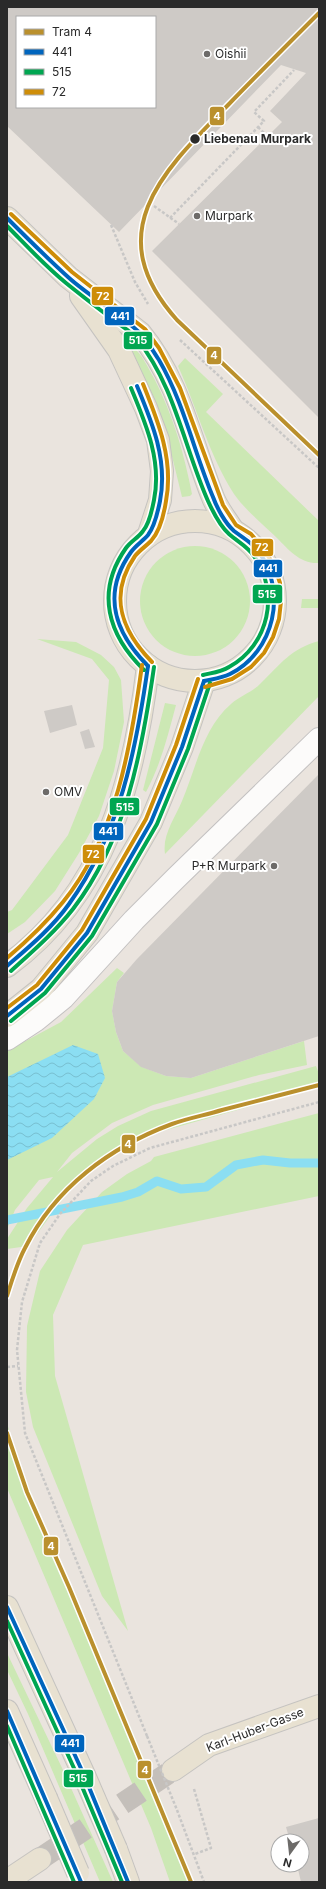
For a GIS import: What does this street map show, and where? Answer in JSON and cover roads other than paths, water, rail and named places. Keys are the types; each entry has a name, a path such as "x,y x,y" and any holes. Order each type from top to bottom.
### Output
{"main road":[{"path":"7,218 68,278 140,333 161,362 175,389 212,496 232,529"},
{"path":"68,278 119,350 146,408 158,440 162,471 160,500 149,534"},
{"path":"190,520 211,522 232,529 247,539 260,553 270,569 275,589 276,609 271,629 256,654 232,673 204,681 174,679 148,666 135,654 124,640 117,622 114,603 116,584 122,566 134,548 149,534 168,525 190,520"},
{"path":"7,966 45,933 73,902 95,866 126,790 135,752 148,666"},
{"path":"7,1016 41,989 87,933 151,822 182,747 204,681"},
{"path":"7,1607 84,1775 116,1849 128,1882"},
{"name":"Karl-Huber-Gasse","path":"173,1770 209,1745 319,1706"},
{"path":"7,1711 46,1798 79,1878"},
{"path":"7,1881 40,1859"}],"lane":[{"path":"7,1039 36,1020 63,998 134,920 196,857 319,739"}],"water":[{"path":"73,1045 98,1054 105,1078 94,1099 52,1138 7,1160 7,1077"}],"waterway":[{"path":"7,1220 122,1197 138,1192 157,1181 181,1189 206,1187 236,1165 263,1160 290,1163 319,1163"}],"tunnel":[{"path":"40,1859 173,1770"}],"tram line":[{"name":"4","path":"319,13 182,153 163,178 149,204 142,230 143,258 154,288 177,320 319,455"},
{"name":"4","path":"7,1296 25,1248 37,1226 68,1188 86,1172 106,1158 149,1133 178,1122 319,1085"},
{"name":"4","path":"7,1433 27,1492 69,1587 191,1882"}],"place":[{"name":"Oishii","path":"207,54"},
{"name":"Liebenau Murpark","path":"195,139"},
{"name":"Murpark","path":"197,216"},
{"name":"OMV","path":"46,792"},
{"name":"P+R Murpark","path":"274,866"}]}
